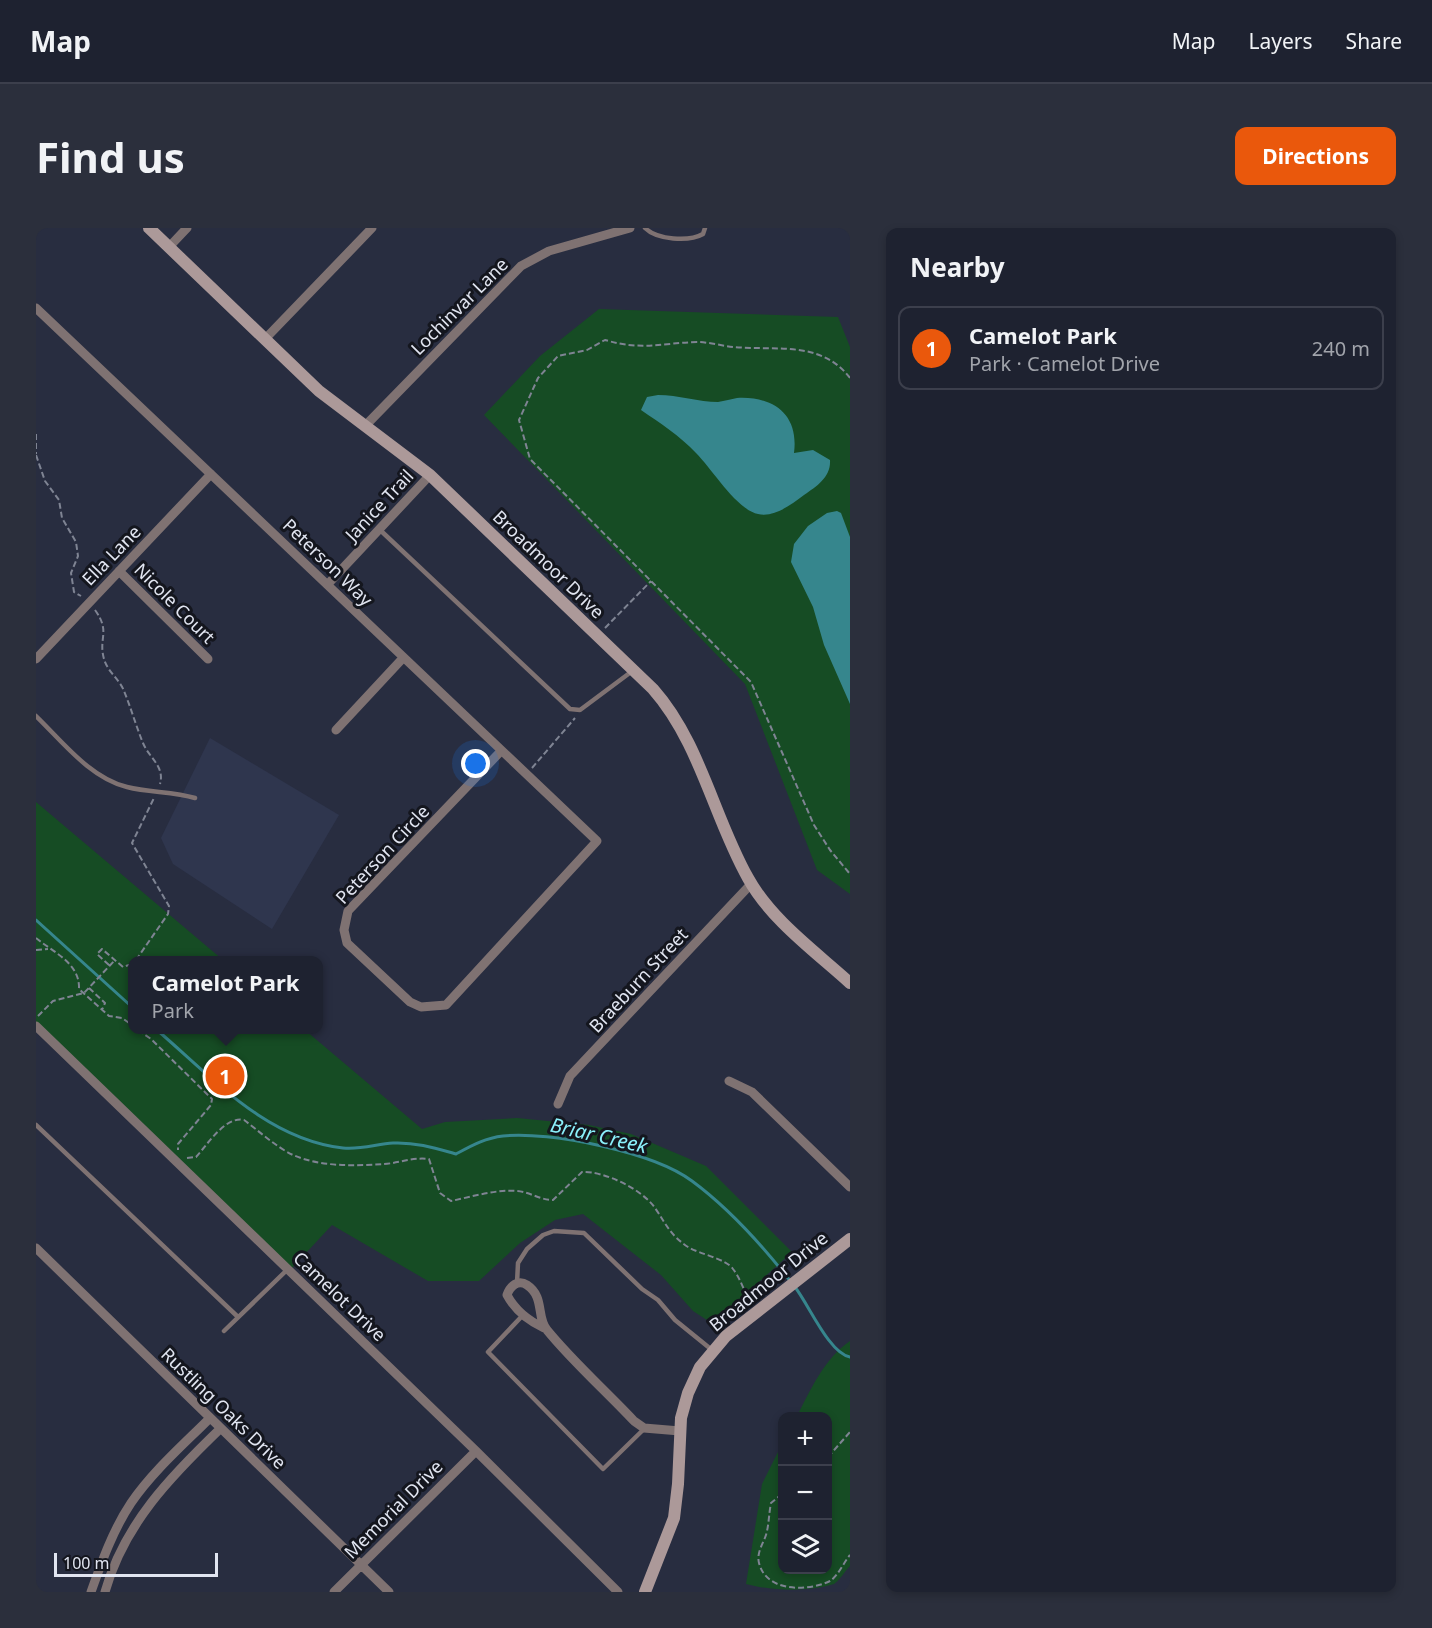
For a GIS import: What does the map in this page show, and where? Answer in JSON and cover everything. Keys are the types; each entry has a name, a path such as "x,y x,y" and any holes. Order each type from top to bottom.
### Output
{"street":[{"name":"Broadmoor Drive","path":"149,228 319,391 430,475 662,699 678,725 751,884 769,908 850,983"},
{"path":"169,247 187,228"},
{"path":"265,339 372,228"},
{"name":"Lochinvar Lane","path":"365,426 521,266 549,251 630,228"},
{"name":"Peterson Way","path":"36,308 597,841"},
{"name":"Ella Lane","path":"36,659 211,474"},
{"name":"Janice Trail","path":"328,584 430,475"},
{"name":"Nicole Court","path":"118,571 208,659"},
{"path":"336,730 403,658"},
{"name":"Peterson Circle","path":"501,752 348,911 344,930 347,944 410,1002 421,1007 446,1005 597,841"},
{"name":"Braeburn Street","path":"558,1104 570,1076 751,884"},
{"name":"Camelot Drive","path":"36,1026 476,1451 618,1592"},
{"path":"729,1081 752,1092 850,1187"},
{"name":"Broadmoor Drive","path":"645,1592 674,1518 680,1431 684,1406 692,1382 712,1350 850,1239"},
{"name":"Rustling Oaks Drive","path":"36,1248 389,1592"},
{"path":"544,1328 537,1293 525,1283 516,1283 509,1288 507,1295 524,1314 533,1323 544,1328 644,1428 680,1431"},
{"path":"91,1592 115,1532 131,1503 151,1478 210,1418"},
{"path":"105,1592 115,1560 141,1514 182,1466 221,1428"},
{"name":"Memorial Drive","path":"334,1592 476,1451"},
{"path":"96,1576 108,1581"}],"lane":[{"path":"645,228 659,237 695,237 703,234 705,228"},
{"path":"379,529 570,709 580,710 634,670"},
{"path":"36,716 96,773 126,787 195,798"},
{"path":"36,1125 238,1317"},
{"path":"516,1283 518,1263 527,1249 543,1235 562,1230 584,1233 642,1289 658,1300 675,1320 712,1350"},
{"path":"224,1331 288,1269"},
{"path":"524,1314 488,1352 603,1469 644,1428"}],"path":[{"path":"850,378 840,365 807,350 734,347 698,342 629,347 605,340 587,350 558,356 538,378 519,420 530,459 751,682 814,825 830,850 850,874"},
{"path":"36,434 36,454 45,480 59,500 62,518 76,543 78,556 71,573 74,592 89,602 104,623 104,659 124,690 130,712 140,729 143,744 161,770 162,782 132,843 169,906 168,914 139,956"},
{"path":"597,636 651,581"},
{"path":"526,774 572,724 580,710"},
{"path":"36,938 48,949 65,958 80,977 79,989 109,1016 122,1018 128,1022"},
{"path":"36,950 48,949"},
{"path":"110,965 97,954 102,949 123,967 128,965"},
{"path":"36,1018 53,1001 84,993 115,960"},
{"path":"89,988 105,1003 102,1010"},
{"path":"145,1034 212,1099 211,1105 178,1144 178,1150 186,1158 196,1157 228,1122 236,1118 244,1120 292,1154 316,1162 369,1165 398,1164 412,1157 429,1159 440,1193 451,1201 513,1190 527,1192 543,1200 554,1200 582,1172 597,1172 630,1187 654,1207 664,1226 686,1246 728,1263 757,1312"},
{"path":"832,1452 850,1432"},
{"path":"778,1498 771,1503 767,1533 758,1555 759,1566 768,1579 779,1587 804,1590 831,1581 850,1555"}],"shaded area":[{"path":"599,309 838,317 850,347 850,894 817,870 745,684 484,415 540,356"},
{"path":"658,395 718,402 750,398 773,405 788,418 795,440 794,453 813,450 830,460 826,476 782,509 764,515 750,511 733,497 690,447 641,410 647,397"},
{"path":"837,511 841,513 850,537 850,704 824,645 813,607 791,562 794,544 808,526 827,513"},
{"path":"210,738 339,815 272,929 173,864 161,838"},
{"path":"36,802 218,956 128,956 128,1034 310,1034 422,1129 445,1122 517,1118 589,1125 631,1134 706,1166 792,1252 713,1324 693,1311 661,1275 583,1214 555,1220 520,1243 479,1281 428,1281 332,1225 291,1269 36,1024"},
{"path":"850,1341 850,1566 834,1584 824,1587 790,1590 746,1584 762,1484 778,1452 778,1574 832,1574 832,1412 799,1412 825,1366"}],"waterway":[{"name":"Briar Creek","path":"36,920 128,1003"},
{"name":"Briar Creek","path":"162,1034 242,1104 289,1133 315,1142 343,1148 410,1143 456,1154 490,1139 523,1135 573,1140 653,1161 692,1181 719,1203 757,1241 791,1282"},
{"name":"Briar Creek","path":"795,1287 827,1338 842,1354 850,1357"}],"place":[{"name":"Camelot Park","path":"225,1076"}]}
